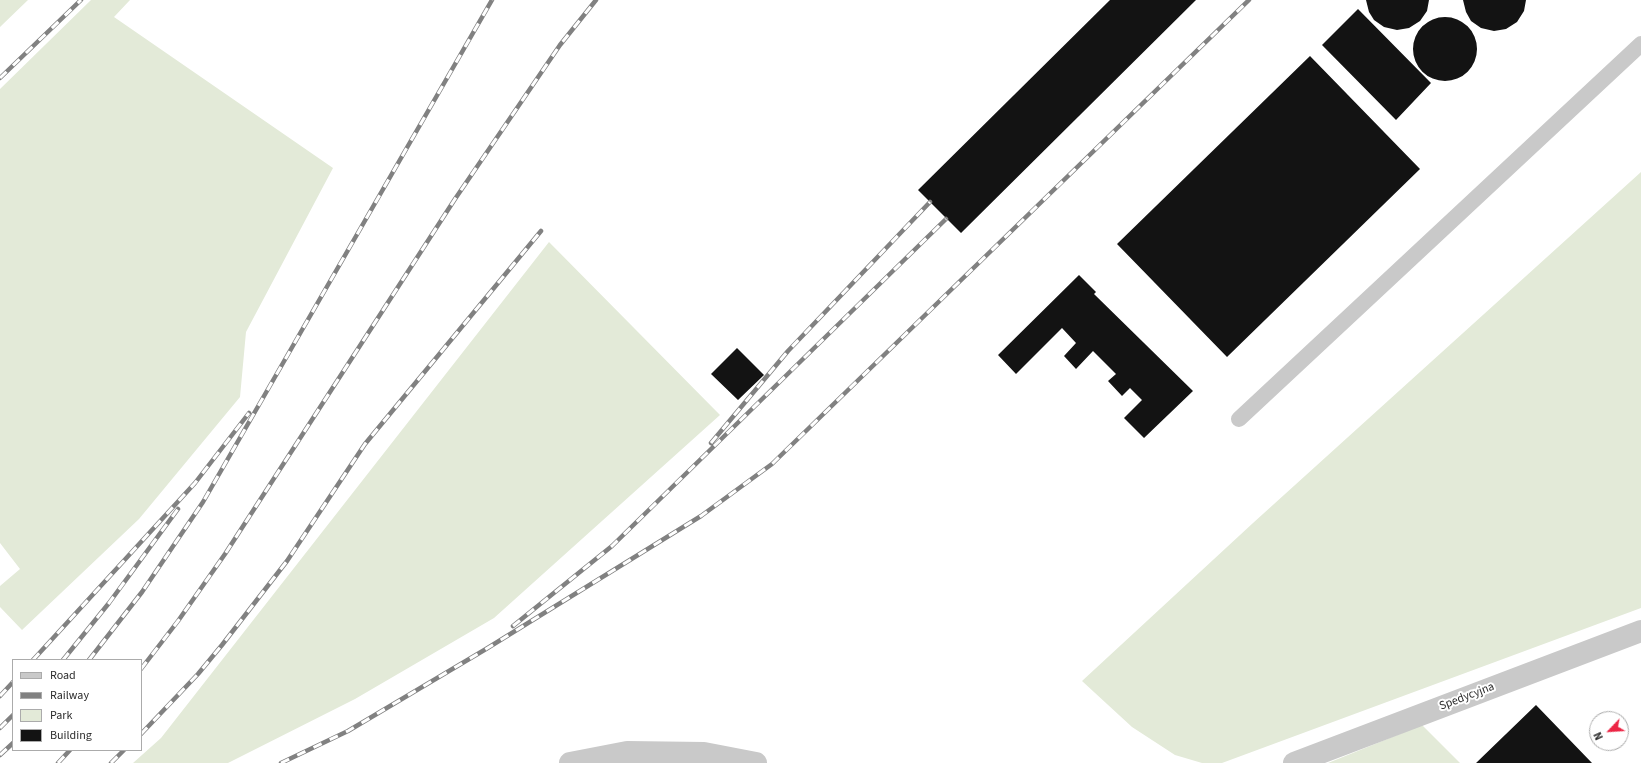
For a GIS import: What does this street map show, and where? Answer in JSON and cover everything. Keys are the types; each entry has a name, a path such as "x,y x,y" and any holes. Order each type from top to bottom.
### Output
{"street":[{"name":"Spedycyjna","path":"1294,763 1641,631"},
{"path":"570,763 628,752 704,753 756,763"}],"lane":[{"path":"1239,419 1641,44"}],"green space":[{"path":"0,0 28,0 0,27"},
{"path":"91,0 130,0 114,17 333,168 246,332 240,397 139,519 22,630 0,607 0,586 20,569 0,543 0,89"},
{"path":"1641,172 1641,608 1222,763 1202,763 1175,755 1132,727 1082,681 1253,523"},
{"path":"549,242 720,415 494,618 355,699 228,763 133,763 161,738"},
{"path":"1422,725 1460,763 1328,763"}],"building":[{"path":"1110,0 1196,0 961,233 918,190"},
{"path":"1366,0 1429,0 1427,11 1420,21 1409,28 1397,30 1384,27 1374,20 1369,12"},
{"path":"1463,0 1526,0 1524,11 1517,22 1506,29 1494,31 1481,28 1471,21 1466,12"},
{"path":"1358,9 1431,83 1396,120 1322,45"},
{"path":"1445,17 1463,23 1471,31 1477,49 1471,67 1463,75 1445,81 1427,75 1419,67 1413,49 1419,31 1427,23"},
{"path":"1310,56 1420,169 1227,357 1117,244"},
{"path":"1079,275 1096,292 1094,294 1193,391 1144,438 1124,418 1142,400 1130,388 1122,396 1108,381 1116,374 1093,351 1076,369 1064,356 1076,343 1062,328 1016,374 998,355"},
{"path":"737,348 764,375 738,400 711,374"},
{"path":"1536,705 1592,763 1476,763"}],"railway":[{"path":"0,78 81,0"},
{"path":"90,659 142,592 203,502 492,0"},
{"path":"142,668 178,621 225,554 455,199 560,45 596,0"},
{"path":"281,763 348,731 486,649 701,516 772,464 1249,0"},
{"path":"711,443 788,351 930,202"},
{"path":"513,626 612,546 946,219"},
{"path":"142,733 198,674 222,645 287,561 365,444 541,231"},
{"path":"34,659 195,483 249,413"},
{"path":"64,659 109,603 178,509"},
{"path":"0,696 12,683"},
{"path":"0,728 12,716"},
{"path":"0,755 12,744"},
{"path":"58,763 69,751"},
{"path":"111,763 123,751"}]}
